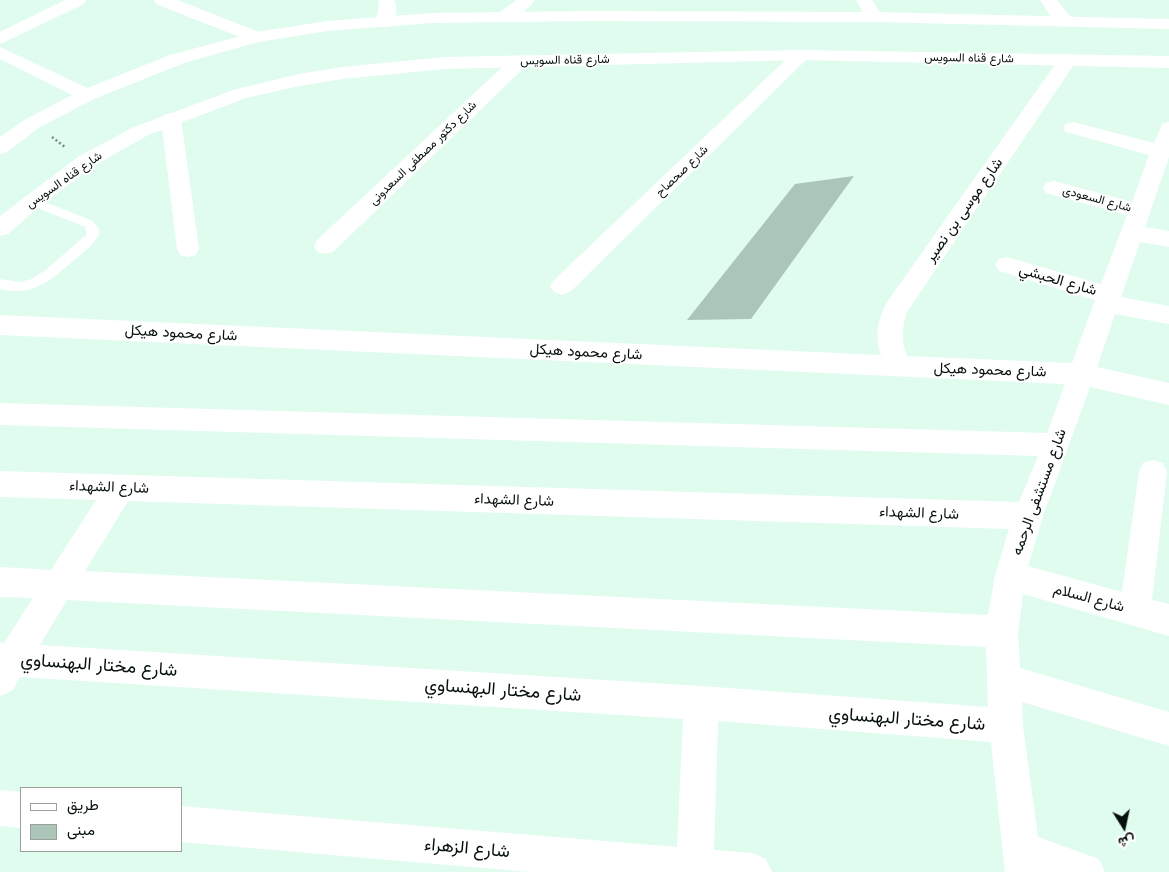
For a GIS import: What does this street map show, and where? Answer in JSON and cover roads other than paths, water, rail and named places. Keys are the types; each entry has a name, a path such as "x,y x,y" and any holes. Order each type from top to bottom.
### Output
{"street":[{"path":"0,39 78,0"},
{"path":"162,0 256,37"},
{"path":"385,22 388,5 386,0"},
{"path":"504,16 527,0"},
{"path":"864,0 874,17"},
{"path":"1048,0 1066,22"},
{"path":"0,147 33,123 87,95 177,60 256,37 328,26 432,18 504,16 769,16 829,29 874,17 1169,24"},
{"path":"769,16 779,24 785,36 782,48 773,56"},
{"path":"829,29 836,48 847,55"},
{"path":"0,52 87,95"},
{"name":"شارع قناه السويس","path":"0,228 32,201 85,162 141,131 240,94 299,80 382,68 520,60 801,55 1169,62"},
{"name":"شارع صحصاح","path":"562,286 801,55"},
{"name":"شارع دكتور مصطفى السعدونى","path":"325,246 520,60"},
{"name":"شارع موسى بن نصير","path":"899,366 890,346 889,326 896,309 1068,60"},
{"path":"171,119 188,249"},
{"path":"1073,128 1165,139"},
{"name":"شارع مستشفى الرحمه","path":"1022,861 1006,726 1004,680 1002,632 1010,576 1028,516 1056,445 1107,299 1146,208 1165,139"},
{"name":"شارع السعودى","path":"1054,188 1146,208 1169,239"},
{"name":"شارع الحبشي","path":"1007,265 1107,299 1169,315"},
{"name":"شارع محمود هيكل","path":"0,325 1080,374 1169,394"},
{"path":"0,414 1056,445"},
{"path":"1135,610 1153,472"},
{"name":"شارع الشهداء","path":"0,484 1028,516"},
{"path":"4,666 60,584 120,488"},
{"name":"شارع السلام","path":"1010,576 1169,620"},
{"path":"0,582 1002,632"},
{"name":"شارع مختار البهنساوي","path":"4,666 701,703 1006,726"},
{"path":"1004,680 1169,729"},
{"path":"695,867 701,703"},
{"path":"0,808 20,810"},
{"name":"شارع الزهراء","path":"182,824 753,872"},
{"path":"1022,861 1086,872"}],"lane":[{"path":"0,284 12,288 34,284 45,278 93,235 93,229 89,224 32,201"}]}
